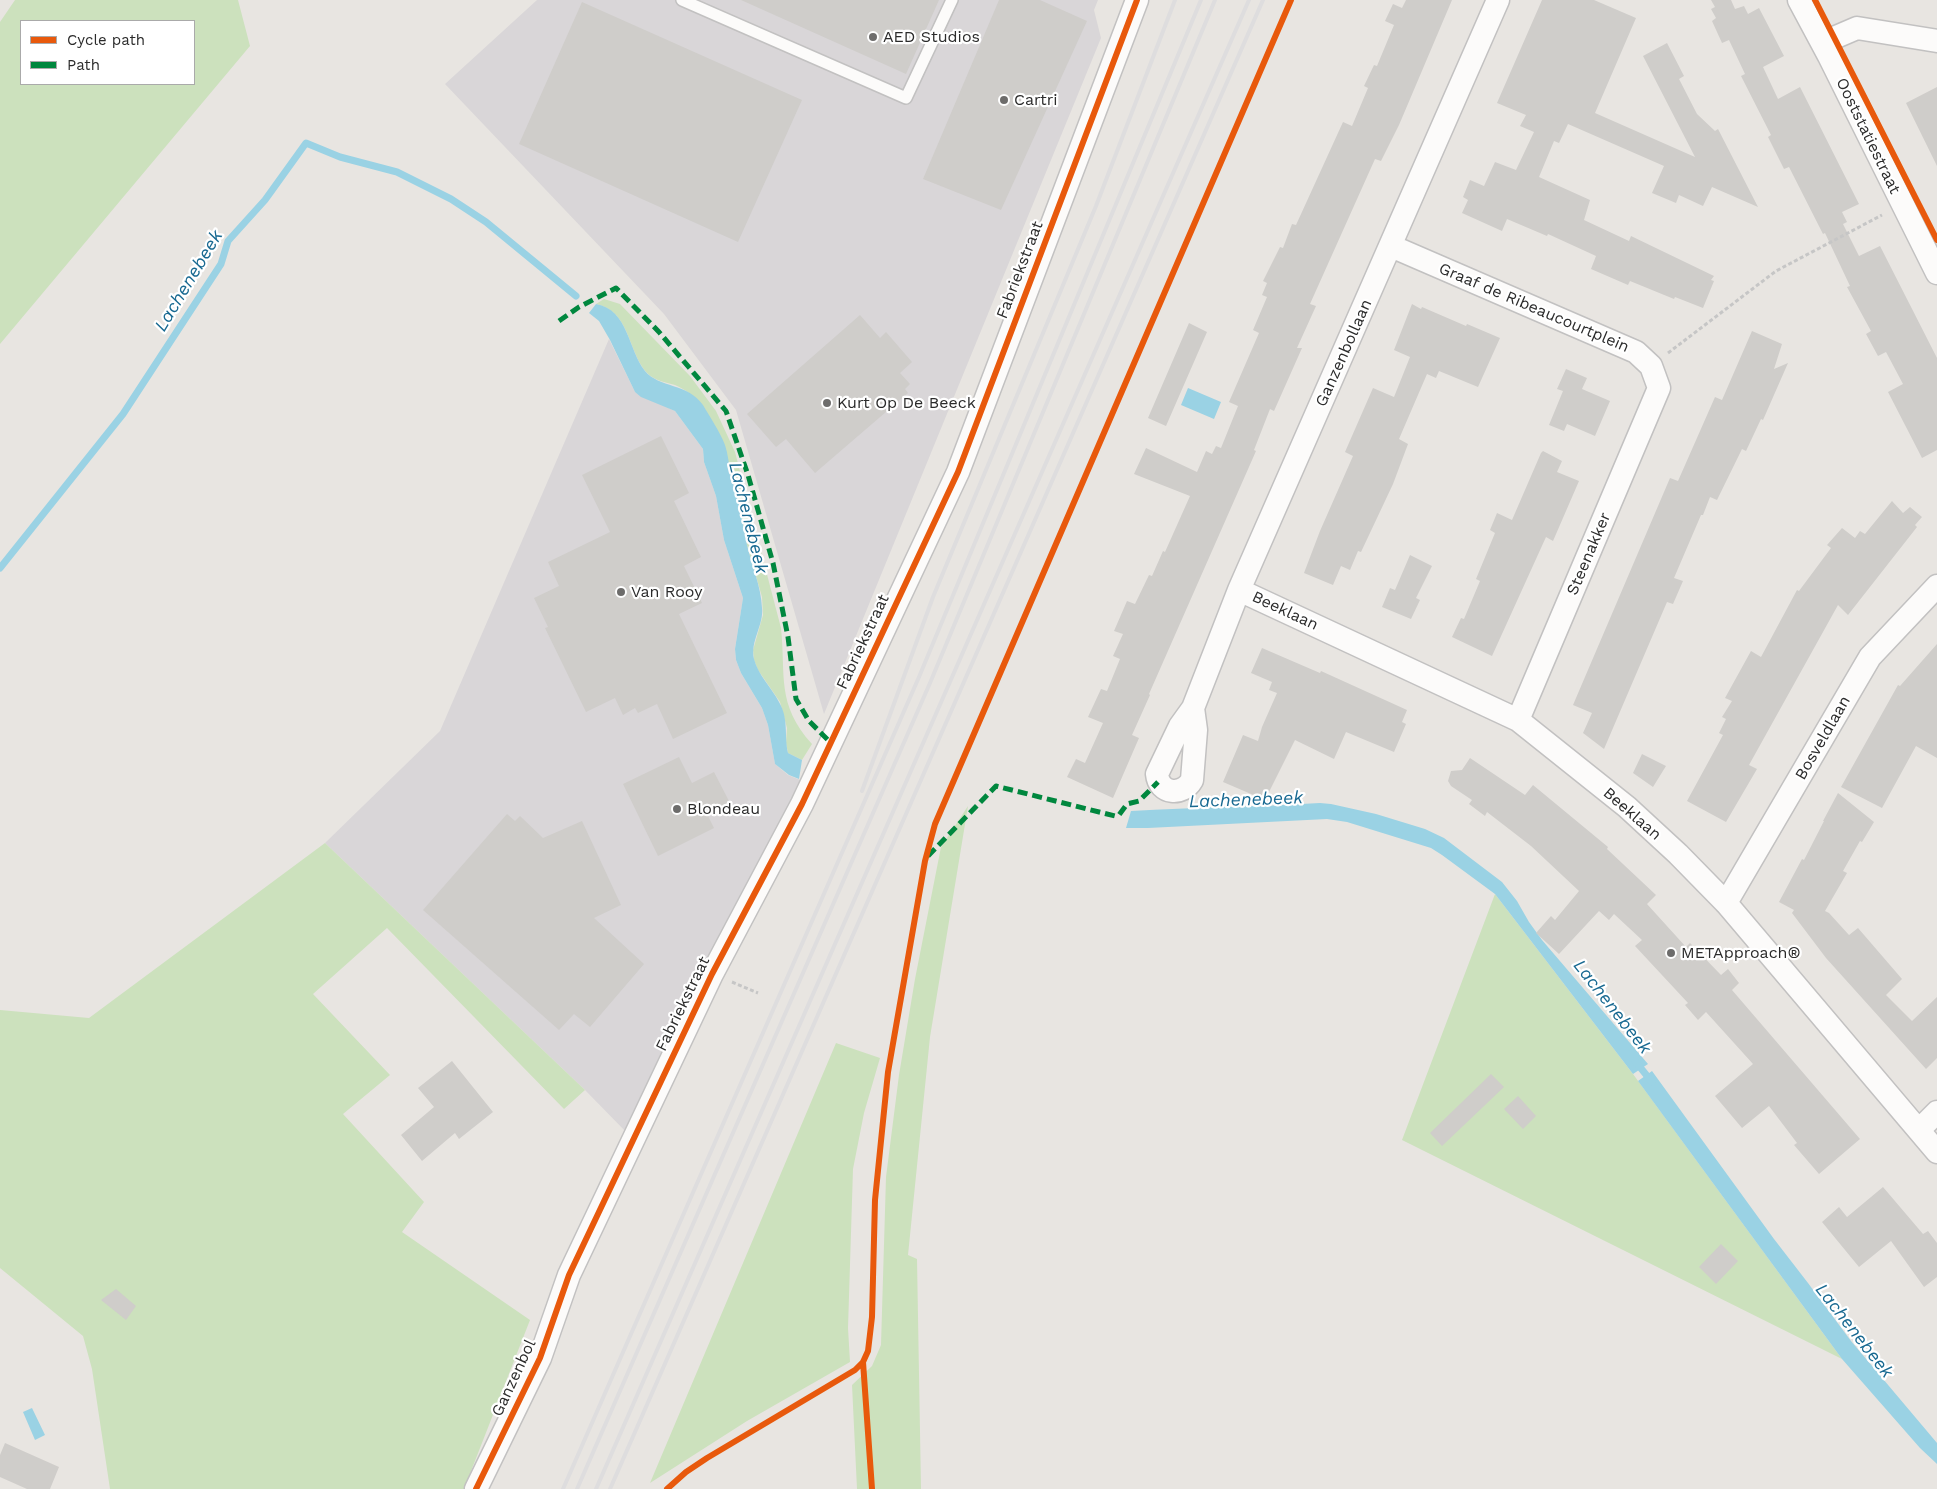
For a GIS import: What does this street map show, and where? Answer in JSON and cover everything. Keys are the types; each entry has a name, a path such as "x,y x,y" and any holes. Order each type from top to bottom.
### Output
{"street":[{"name":"Fabriekstraat","path":"569,1275 712,974 802,804 958,472 1137,0"},
{"name":"Ganzenbollaan","path":"1193,708 1239,590 1498,0"},
{"name":"Ooststatiestraat","path":"1798,0 1822,43 1937,273"},
{"path":"1822,43 1856,28 1937,41"},
{"name":"Graaf de Ribeaucourtplein","path":"1391,246 1636,352 1651,366"},
{"name":"Steenakker","path":"1518,720 1659,388 1651,366"},
{"name":"Bosveldlaan","path":"1726,903 1870,657 1937,586"},
{"name":"Beeklaan","path":"1239,590 1518,720 1627,807 1678,854 1726,903 1937,1152"},
{"path":"1920,1130 1937,1112"},
{"name":"Ganzenbol","path":"476,1489 540,1358 569,1275"}],"lane":[{"path":"682,0 906,98 952,0"}],"path":[{"path":"1651,366 1776,271 1902,205"},
{"path":"742,986 758,993"}],"shaded area":[{"path":"537,0 1098,0 1094,10 1101,38 824,714 736,410 664,314 445,84"},
{"path":"609,339 635,392 675,411 703,449 704,462 716,496 724,540 743,598 735,649 736,660 741,673 762,708 768,725 775,764 788,775 810,784 628,1134 585,1090 325,843 440,731"}],"green space":[{"path":"15,0 238,0 250,46 0,344 0,22"},
{"path":"604,299 620,304 690,376 716,411 735,452 781,628 785,689 788,702 801,730 812,744 802,760 788,753 786,743 787,728 780,702 758,670 754,660 753,650 763,615 762,597 747,545 733,481 689,393 675,385 657,380 647,373 616,315 607,308 596,304"},
{"path":"968,806 930,1037 908,1255 917,1259 921,1489 857,1489 852,1385 872,1366 881,1345 886,1177 899,1075 915,979 941,847"},
{"path":"325,843 585,1090 564,1109 387,928 313,994 390,1075 343,1114 424,1202 402,1232 530,1320 464,1489 110,1489 92,1369 83,1336 0,1268 0,1010 89,1018"},
{"path":"1495,894 1633,1074 1842,1359 1402,1140"},
{"path":"836,1043 880,1058 864,1113 853,1169 848,1328 850,1362 747,1421 650,1483"}],"water":[{"path":"596,304 607,308 622,322 639,362 645,371 658,380 682,389 697,398 723,440 761,600 762,614 754,646 754,659 782,708 788,753 802,760 799,779 789,775 775,764 768,725 762,708 741,673 736,660 735,649 743,598 724,540 716,496 704,462 703,449 675,411 641,397 635,392 599,321 589,313"},
{"path":"1188,388 1221,402 1214,419 1181,405"},
{"path":"1320,803 1376,814 1425,829 1444,838 1502,882 1517,901 1542,940 1648,1064 1633,1074 1495,894 1431,848 1347,822 1327,819 1126,828 1131,811"},
{"path":"1652,1071 1851,1341 1937,1443 1937,1464 1920,1448 1842,1359 1638,1081"},
{"path":"32,1408 45,1435 35,1440 23,1412"}],"building":[{"name":"AED Studios","path":"741,0 939,0 906,74"},
{"name":"Cartri","path":"999,0 1040,0 1087,21 1001,210 923,179"},
{"path":"1406,0 1452,0 1399,125 1381,161 1375,159 1310,304 1316,306 1297,348 1302,348 1274,411 1270,409 1254,450 1256,451 1149,694 1132,735 1139,738 1113,798 1067,777 1076,759 1085,763 1103,723 1088,717 1101,689 1107,691 1120,659 1113,656 1123,634 1114,631 1127,601 1135,604 1149,575 1152,576 1190,496 1134,474 1146,448 1197,472 1206,451 1212,454 1216,446 1221,448 1238,406 1229,402 1259,333 1253,330 1267,297 1262,295 1267,283 1263,281 1280,247 1283,248 1292,224 1296,225 1343,122 1352,126 1368,88 1364,86 1374,65 1377,66 1394,25 1385,21 1393,4 1402,8"},
{"path":"1542,0 1594,0 1636,18 1595,113 1695,157 1643,56 1667,43 1684,76 1679,79 1697,114 1715,131 1718,129 1758,207 1712,187 1703,206 1679,195 1676,203 1652,193 1664,166 1568,124 1559,143 1554,141 1539,177 1590,200 1584,220 1629,241 1631,236 1714,276 1711,280 1714,281 1703,308 1675,297 1674,299 1630,281 1628,285 1591,269 1596,256 1548,234 1547,236 1507,219 1502,231 1462,213 1468,200 1463,197 1470,180 1484,186 1495,162 1516,170 1534,132 1520,126 1526,115 1497,103"},
{"path":"1711,0 1731,0 1735,9 1744,6 1748,14 1759,8 1784,56 1763,67 1778,99 1800,87 1859,204 1842,212 1847,222 1843,224 1859,256 1880,246 1937,358 1937,450 1922,458 1888,392 1903,384 1886,352 1878,356 1866,334 1871,331 1847,287 1850,286 1825,233 1823,234 1789,167 1784,169 1768,137 1771,135 1741,76 1745,74 1729,40 1722,43 1712,21 1716,18 1711,9 1715,7"},
{"path":"582,2 802,100 738,242 519,144"},
{"path":"1937,87 1937,166 1906,103"},
{"path":"1412,304 1500,338 1478,387 1439,371 1436,378 1427,374 1399,439 1408,444 1393,484 1361,552 1358,551 1350,570 1341,566 1333,585 1304,573 1353,456 1345,452 1373,388 1394,397 1410,357 1394,350"},
{"name":"Kurt Op De Beeck","path":"860,315 880,338 886,332 912,362 900,373 910,384 905,389 908,393 815,473 786,439 776,447 747,414"},
{"path":"1189,323 1207,332 1166,426 1148,418"},
{"path":"1752,331 1782,344 1774,369 1788,363 1763,420 1761,419 1746,451 1742,449 1717,500 1710,497 1703,515 1701,515 1674,578 1683,581 1673,604 1667,602 1604,749 1583,733 1592,713 1573,705 1670,478 1678,481 1715,397 1722,400"},
{"path":"1566,369 1587,378 1582,389 1610,401 1595,436 1567,424 1564,431 1549,425 1563,391 1557,389"},
{"name":"Van Rooy","path":"661,436 689,493 674,501 701,557 684,566 702,603 679,614 727,713 673,739 657,704 638,713 635,708 623,715 615,698 586,712 545,628 548,627 534,598 559,586 548,562 610,532 582,475"},
{"path":"1543,451 1562,461 1557,472 1579,481 1553,541 1546,537 1492,656 1452,637 1461,618 1464,619 1480,581 1476,579 1495,533 1490,530 1497,513 1512,520"},
{"path":"1892,501 1903,513 1910,507 1922,517 1915,525 1917,527 1848,615 1838,605 1749,765 1757,769 1726,822 1687,801 1723,735 1719,733 1726,719 1722,717 1732,701 1725,698 1751,651 1761,657 1797,590 1799,591 1831,548 1827,545 1842,528 1855,538 1860,531 1865,534"},
{"path":"1410,555 1432,566 1416,598 1420,600 1411,619 1382,607 1390,588 1395,590"},
{"path":"1937,644 1937,758 1916,746 1882,808 1841,787 1898,685 1900,686"},
{"path":"1262,648 1320,673 1321,671 1407,710 1402,722 1406,724 1394,752 1346,732 1334,759 1295,740 1265,800 1223,782 1243,735 1258,741 1277,693 1269,690 1272,682 1251,673"},
{"path":"1642,754 1666,766 1653,787 1633,773"},
{"name":"Blondeau","path":"679,757 692,783 714,772 730,803 707,814 714,828 658,856 623,784"},
{"path":"1470,758 1525,795 1533,785 1608,847 1607,849 1656,895 1647,904 1686,947 1690,943 1721,975 1728,969 1739,983 1732,990 1860,1139 1819,1174 1794,1145 1797,1143 1769,1106 1742,1128 1715,1096 1753,1064 1706,1012 1698,1020 1685,1005 1688,1003 1635,946 1642,940 1614,914 1609,920 1599,911 1559,954 1536,933 1551,916 1555,920 1579,891 1531,846 1487,812 1485,816 1469,804 1472,800 1451,786 1448,781 1451,771 1462,770"},
{"path":"1838,793 1874,822 1862,842 1860,841 1843,871 1847,873 1825,911 1849,935 1858,928 1902,979 1886,995 1912,1021 1937,997 1937,1058 1926,1069 1826,958 1792,913 1794,910 1779,902 1802,859 1804,860"},
{"path":"507,814 515,821 520,816 543,838 582,821 621,905 594,918 644,964 590,1027 574,1014 559,1030 423,910"},
{"path":"452,1061 493,1112 459,1139 455,1133 422,1161 401,1135 434,1107 418,1088"},
{"path":"1491,1074 1504,1087 1442,1146 1430,1133"},
{"path":"1518,1096 1536,1116 1523,1129 1504,1109"},
{"path":"1883,1187 1923,1234 1928,1231 1937,1243 1937,1277 1924,1287 1891,1241 1859,1267 1822,1222 1839,1207 1847,1217"},
{"path":"1721,1244 1738,1261 1716,1284 1699,1267"},
{"path":"116,1289 136,1306 126,1320 101,1300"},
{"path":"5,1443 59,1467 50,1489 27,1489 0,1477 0,1455"}],"waterway":[{"name":"Lachenebeek","path":"0,568 123,414 221,264 228,241 265,200 306,143 340,157 397,172 451,199 486,222 576,296"},
{"name":"Lachenebeek","path":"1635,1061 1652,1082"}],"railway":[{"path":"862,791 933,597 1096,206 1175,0"},
{"path":"563,1489 919,677 1201,0"},
{"path":"577,1489 930,683 1215,0"},
{"path":"596,1489 1249,0"},
{"path":"610,1489 1263,0"}],"marked path":[{"path":"559,321 579,307 616,288 659,332 726,411 748,475 773,563 788,637 796,699 809,721 831,743"},
{"path":"928,856 996,786 1115,816 1119,815 1127,804 1139,801 1158,782"}],"cycle path":[{"path":"476,1489 540,1358 569,1275 712,974 802,804 958,472 1137,0"},
{"path":"667,1489 686,1472 707,1458 855,1370 863,1362 868,1351 872,1317 875,1200 888,1072 925,861 935,824 1291,0"},
{"path":"1815,0 1937,240"},
{"path":"863,1362 872,1489"}],"place":[{"name":"AED Studios","path":"873,37"},
{"name":"Cartri","path":"1004,100"},
{"name":"Kurt Op De Beeck","path":"827,403"},
{"name":"Van Rooy","path":"621,592"},
{"name":"Blondeau","path":"677,809"},
{"name":"METApproach®","path":"1671,953"}]}
